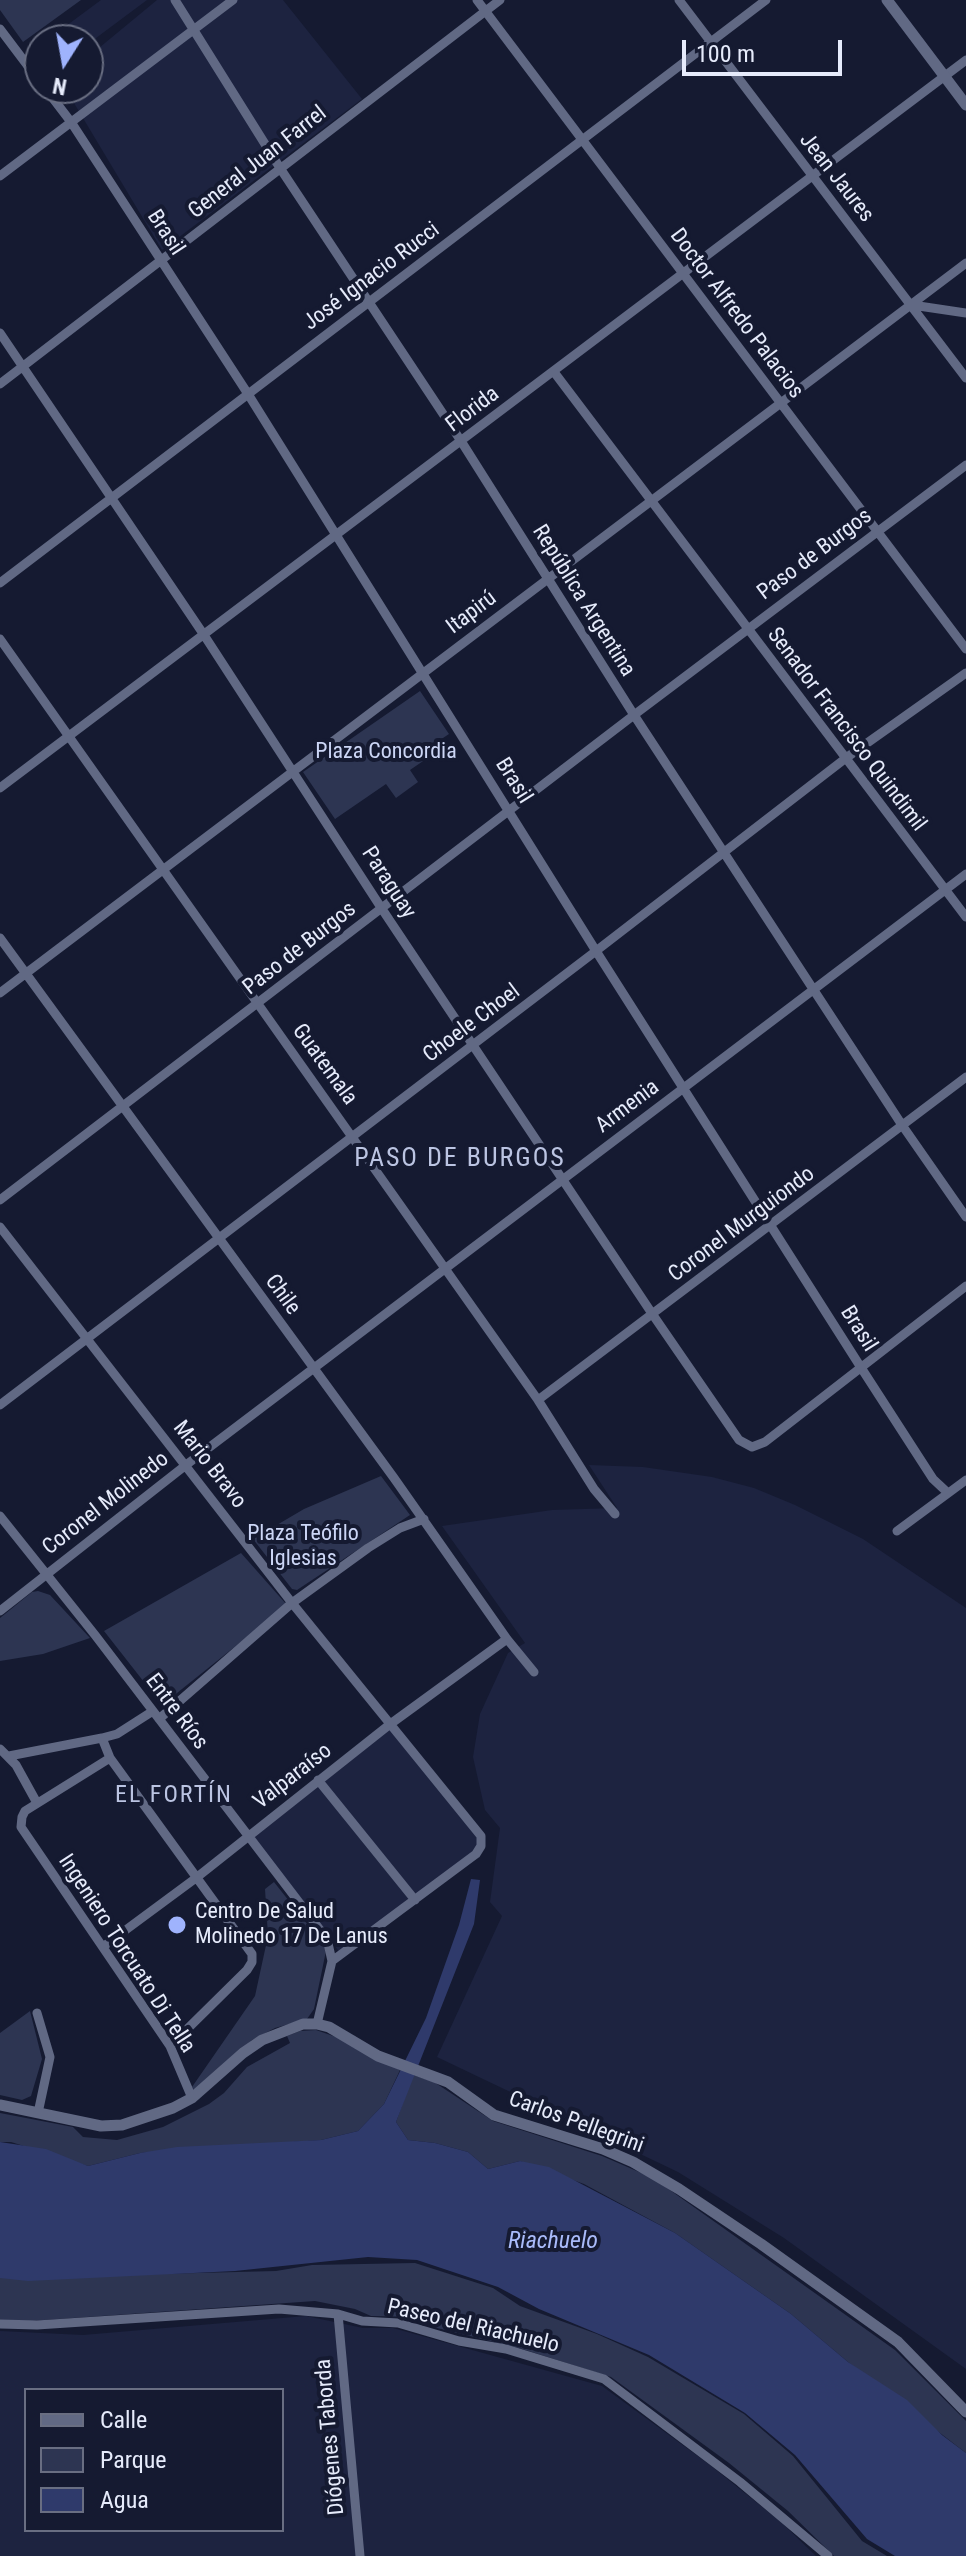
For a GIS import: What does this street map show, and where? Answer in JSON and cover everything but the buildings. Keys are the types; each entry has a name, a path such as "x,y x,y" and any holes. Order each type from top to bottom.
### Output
{"street":[{"name":"República Argentina","path":"175,0 280,168 461,441 634,715 902,1125 966,1217"},
{"path":"0,176 233,0"},
{"name":"Doctor Alfredo Palacios","path":"477,0 966,649"},
{"name":"General Juan Farrel","path":"0,384 500,0"},
{"name":"Jean Jaures","path":"679,0 966,378"},
{"name":"José Ignacio Rucci","path":"0,583 766,0"},
{"path":"887,0 966,105"},
{"path":"0,29 24,61"},
{"name":"Florida","path":"0,788 966,60"},
{"name":"Brasil","path":"57,104 337,533 596,951 860,1366 933,1479 948,1493"},
{"name":"Itapirú","path":"0,993 966,263"},
{"path":"912,305 966,313"},
{"name":"Paraguay","path":"0,333 739,1440 752,1447 765,1442 860,1366"},
{"name":"Senador Francisco Quindimil","path":"554,372 966,917"},
{"name":"Paso de Burgos","path":"0,1200 966,465"},
{"name":"Guatemala","path":"0,639 538,1400 594,1489 615,1514"},
{"name":"Choele Choel","path":"0,1405 475,1045 846,758 966,673"},
{"name":"Armenia","path":"314,1370 966,874"},
{"name":"Chile","path":"0,938 424,1519 507,1639 534,1672"},
{"name":"Coronel Murguiondo","path":"538,1400 966,1077"},
{"name":"Mario Bravo","path":"0,1227 292,1603 481,1836 481,1846 476,1854 415,1900"},
{"path":"860,1366 966,1286"},
{"name":"Coronel Molinedo","path":"0,1611 186,1465 314,1370"},
{"path":"897,1531 966,1480"},
{"name":"Entre Ríos","path":"0,1516 327,1939 332,1961"},
{"path":"9,1756 117,1734 156,1715 292,1603 368,1548 400,1528 424,1519"},
{"name":"Valparaíso","path":"104,1946 196,1878 389,1725 507,1639"},
{"path":"102,1738 110,1758 252,1954 247,1970 170,2046"},
{"path":"0,1749 9,1756 37,1803 110,1758"},
{"path":"0,2105 112,2126 131,2123 192,2098 262,2040 303,2024 317,2024 332,1961 415,1900 318,1780"},
{"name":"Ingeniero Torcuato Di Tella","path":"37,1803 22,1817 21,1827 170,2046 192,2098"},
{"path":"37,2013 50,2057 38,2113"},
{"name":"Carlos Pellegrini","path":"317,2024 388,2059 448,2082 494,2115 620,2156 702,2203 898,2342 966,2412"},
{"name":"Paseo del Riachuelo","path":"0,2324 37,2325 279,2309 398,2323 459,2341 506,2349 604,2379 740,2482 828,2556"},
{"name":"Diógenes Taborda","path":"338,2314 360,2556"}],"shaded area":[{"path":"101,0 147,0 104,32 104,24 69,24"},
{"path":"157,0 283,0 362,99 162,250 75,104 104,104 104,44"},
{"path":"589,1465 643,1467 712,1477 754,1488 863,1539 966,1608 966,2369 784,2238 678,2172 437,2057 502,1916 490,1902 500,1828 485,1810 473,1757 480,1714 508,1653 525,1643 442,1526 552,1510 617,1508"},
{"path":"390,1723 484,1843 343,1957 253,1836"},
{"path":"306,2316 363,2328 393,2328 602,2386 710,2465 781,2522 816,2556 0,2556 0,2331 83,2335"}],"green space":[{"path":"0,0 81,0 48,24 24,24 23,42 0,10"},
{"name":"Plaza Concordia","path":"420,691 449,734 425,750 429,757 410,770 418,782 396,798 386,784 335,819 303,772"},
{"name":"Plaza Teófilo Iglesias","path":"381,1476 410,1515 297,1590 292,1589 253,1539 304,1509"},
{"path":"241,1553 287,1605 162,1705 104,1631"},
{"path":"32,1592 50,1595 90,1638 43,1654 0,1661 0,1618"},
{"path":"274,1882 326,1951 314,2009 307,2019 275,2028 252,2040 194,2090 192,2087 255,1996 268,1936 265,1889"},
{"path":"30,2011 42,2059 31,2096 22,2100 0,2095 0,2033"},
{"path":"316,2030 339,2038 400,2070 384,2104 358,2131 321,2140 140,2153 88,2166 11,2142 0,2142 0,2113 73,2127 83,2137 117,2140 163,2127 224,2093 247,2067 290,2043 287,2036"},
{"path":"413,2075 434,2082 493,2121 602,2156 653,2178 895,2350 966,2421 966,2453 791,2314 675,2233 584,2184 520,2161 488,2169 468,2152 408,2140 396,2122"},
{"path":"415,2263 493,2288 520,2306 597,2334 648,2357 744,2414 793,2456 862,2541 887,2556 834,2556 788,2511 729,2463 611,2377 519,2348 433,2327 421,2322 421,2317 371,2316 355,2309 315,2301 30,2321 0,2320 0,2278 276,2271 312,2265"}],"water":[{"name":"Riachuelo","path":"471,1879 480,1880 474,1924 396,2122 408,2140 468,2152 488,2169 520,2161 549,2167 675,2233 791,2314 848,2362 907,2400 942,2435 966,2453 966,2556 895,2556 867,2539 795,2455 745,2413 649,2355 539,2309 498,2287 417,2260 368,2257 235,2271 28,2281 0,2278 0,2142 46,2149 88,2166 177,2147 321,2140 358,2131 384,2104 426,2018 459,1925"}],"place":[{"name":"Centro De Salud Molinedo 17 De Lanus","path":"177,1925"}],"district":[{"name":"PASO DE BURGOS","path":"460,1159"},
{"name":"EL FORTÍN","path":"174,1796"}]}
